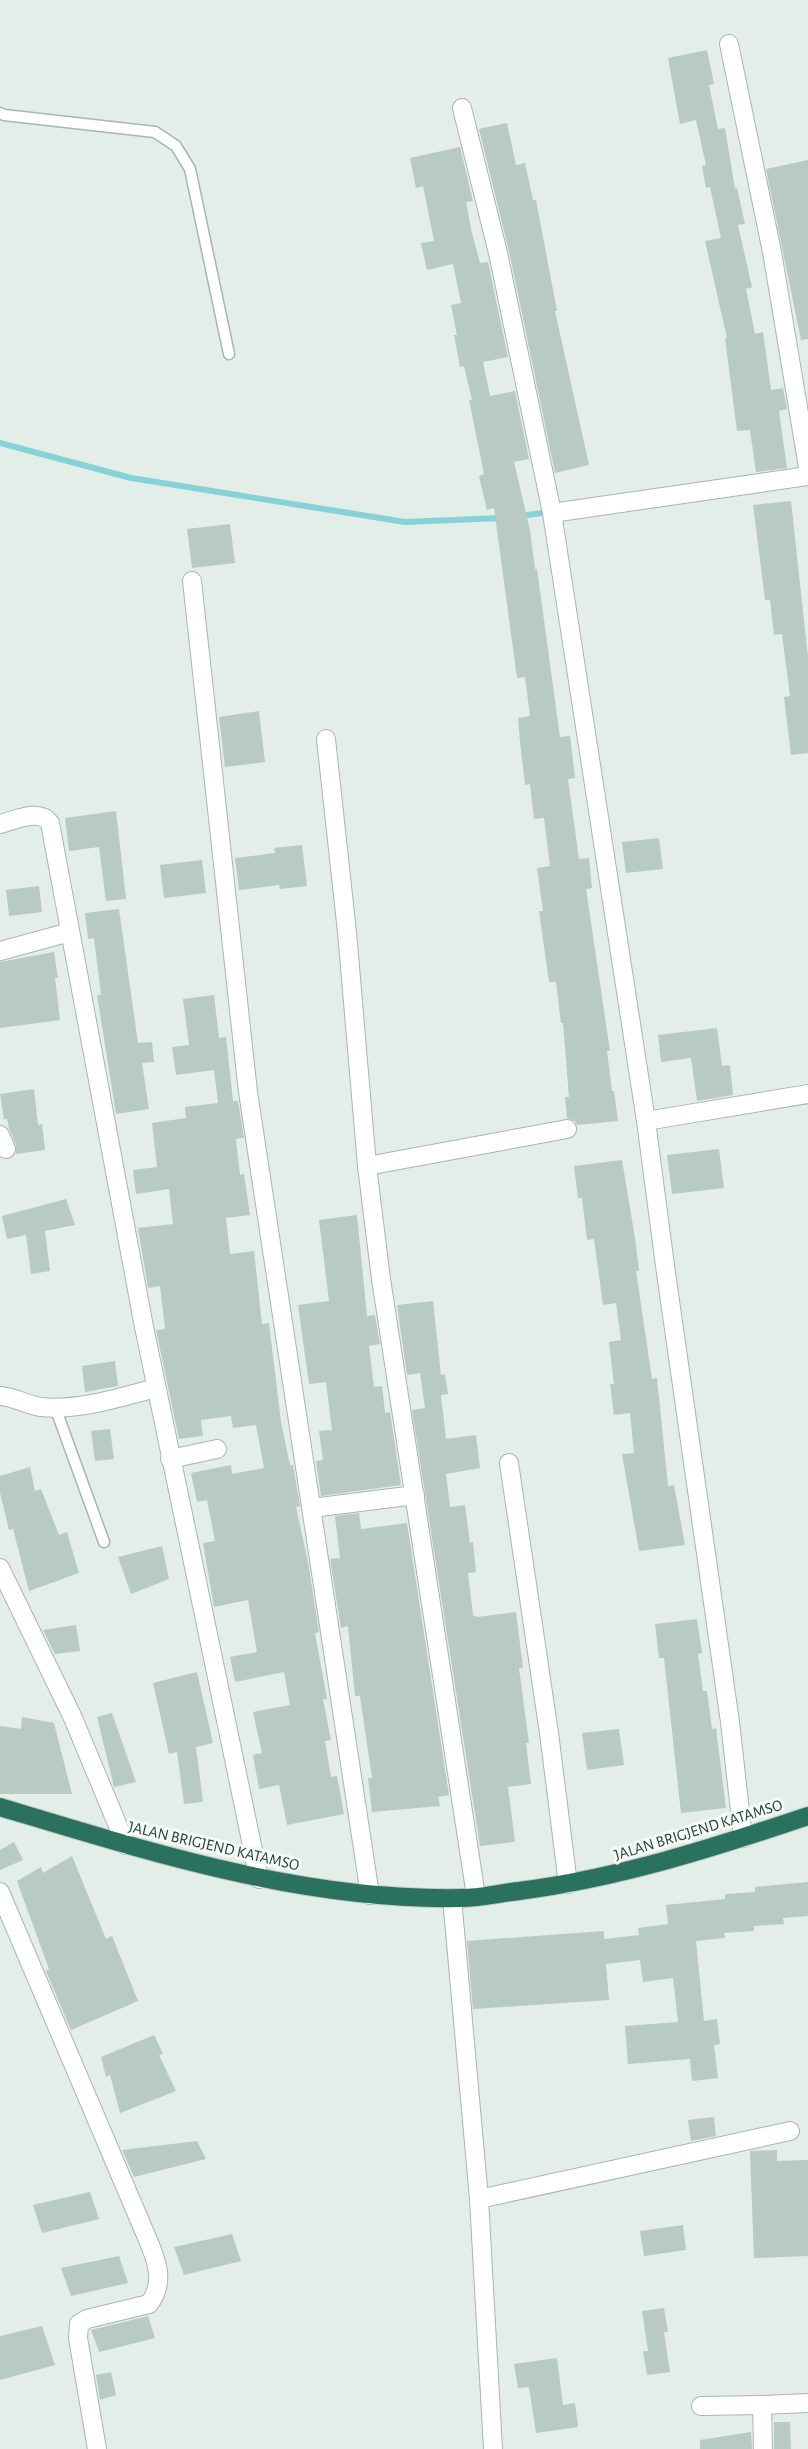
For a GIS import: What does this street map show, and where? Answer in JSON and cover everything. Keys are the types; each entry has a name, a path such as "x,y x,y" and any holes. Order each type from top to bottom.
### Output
{"highway":[{"name":"JALAN BRIGJEND KATAMSO","path":"0,1807 126,1845 259,1879 370,1895 452,1898 568,1884 645,1867 808,1816"}],"street":[{"path":"729,44 772,252 808,467"},
{"path":"462,108 498,253 552,513 646,1121 730,1722 743,1838"},
{"path":"552,513 808,476"},
{"path":"192,581 248,1092 370,1895"},
{"path":"326,740 347,932 367,1166 381,1279 476,1896"},
{"path":"0,824 38,815 46,818 50,823 170,1459 259,1879"},
{"path":"0,951 70,932"},
{"path":"646,1121 808,1094"},
{"path":"367,1166 567,1129"},
{"path":"0,1396 38,1406 55,1407 94,1403 156,1388"},
{"path":"170,1459 217,1449"},
{"path":"509,1463 549,1733 568,1884"},
{"path":"312,1508 415,1496"},
{"path":"0,1568 73,1718 126,1845"},
{"path":"0,1892 146,2233 159,2271 156,2293 149,2304 87,2319 79,2324 78,2338 97,2449"},
{"path":"452,1898 478,2199 493,2449"},
{"path":"478,2199 790,2131"},
{"path":"701,2406 808,2403"},
{"path":"762,2405 763,2449"}],"lane":[{"path":"0,112 4,115 155,132 176,146 190,170 229,354"},
{"path":"55,1407 104,1542"}],"building":[{"path":"707,50 714,84 709,85 718,129 725,128 735,189 737,188 745,224 738,225 752,287 746,289 755,334 763,332 771,390 783,388 787,409 779,411 787,468 756,472 750,430 737,431 725,338 727,338 705,241 721,238 710,187 706,188 702,166 706,165 696,120 680,124 668,58"},
{"path":"507,123 516,165 525,163 533,200 536,200 557,311 555,311 589,465 555,473 509,251 479,129"},
{"path":"460,147 473,201 466,202 472,233 480,263 488,262 508,357 483,362 490,396 515,391 529,459 514,462 530,530 535,569 537,569 560,737 570,736 575,778 568,779 579,859 589,858 592,888 586,889 610,1051 607,1051 612,1091 614,1091 618,1121 577,1125 575,1121 567,1118 565,1097 569,1097 563,1023 561,1023 556,982 549,982 539,911 543,911 537,868 550,866 544,818 534,819 530,784 525,785 520,742 518,718 530,716 525,677 517,678 494,508 487,510 479,476 484,474 469,400 472,400 464,366 460,367 454,335 457,335 451,305 461,303 453,264 427,270 421,243 434,241 423,186 416,188 410,158"},
{"path":"808,160 808,339 801,340 766,169"},
{"path":"791,501 808,657 808,753 791,755 784,697 790,696 782,634 774,635 770,600 765,600 753,505"},
{"path":"230,524 235,563 192,568 187,529"},
{"path":"259,711 265,762 225,767 219,717"},
{"path":"116,811 126,899 106,901 99,847 69,851 65,818"},
{"path":"659,838 663,869 626,873 622,842"},
{"path":"302,845 307,886 280,889 279,885 239,890 235,858 275,853 274,848"},
{"path":"202,860 206,893 164,898 160,865"},
{"path":"39,886 42,912 9,916 6,890"},
{"path":"119,909 138,1043 152,1042 154,1062 142,1063 149,1109 116,1114 97,995 101,995 94,938 88,939 85,913"},
{"path":"54,952 60,1020 0,1028 0,962"},
{"path":"214,995 219,1038 226,1037 233,1101 238,1101 244,1138 236,1139 240,1175 244,1174 250,1215 226,1218 230,1254 254,1251 262,1324 269,1323 281,1422 290,1465 293,1465 300,1506 296,1507 308,1562 319,1632 315,1633 327,1699 323,1699 331,1740 325,1741 331,1777 337,1776 344,1814 287,1825 279,1785 259,1789 253,1755 262,1753 253,1712 290,1705 284,1672 235,1682 230,1657 257,1652 248,1600 214,1607 203,1543 215,1541 207,1500 197,1502 191,1473 231,1465 232,1474 264,1468 256,1425 233,1428 231,1416 201,1420 203,1436 179,1439 156,1330 165,1329 160,1286 148,1288 138,1228 173,1224 169,1189 136,1194 133,1170 157,1167 152,1123 186,1118 185,1107 218,1103 214,1070 176,1075 172,1047 189,1045 183,999"},
{"path":"717,1028 722,1066 730,1065 733,1095 697,1101 691,1058 661,1062 658,1035"},
{"path":"34,1089 38,1125 42,1124 45,1150 16,1154 16,1145 7,1119 4,1119 0,1094"},
{"path":"719,1149 724,1188 672,1194 667,1155"},
{"path":"622,1160 635,1238 639,1271 636,1271 652,1379 657,1378 668,1486 674,1485 685,1545 639,1551 622,1454 634,1453 630,1413 614,1415 610,1384 614,1384 609,1342 621,1340 616,1303 603,1305 594,1239 587,1240 582,1198 578,1198 574,1166"},
{"path":"66,1199 75,1225 45,1231 50,1271 31,1274 26,1235 7,1239 2,1216"},
{"path":"357,1215 367,1316 375,1315 380,1344 369,1346 374,1387 382,1386 385,1413 390,1412 401,1485 321,1496 316,1461 323,1460 319,1431 332,1430 326,1382 309,1384 298,1305 329,1301 319,1220"},
{"path":"433,1301 441,1375 445,1374 448,1394 441,1395 446,1439 476,1435 480,1468 446,1474 450,1507 465,1505 470,1543 473,1542 476,1572 468,1573 473,1615 477,1617 516,1612 523,1668 519,1668 529,1743 526,1743 531,1784 508,1787 515,1842 480,1846 412,1410 425,1408 420,1373 407,1375 397,1305"},
{"path":"115,1361 118,1386 85,1392 82,1366"},
{"path":"110,1429 114,1459 95,1461 91,1431"},
{"path":"30,1467 35,1491 41,1489 59,1535 67,1532 79,1573 29,1591 13,1529 9,1530 0,1493 0,1476"},
{"path":"359,1513 361,1529 407,1523 449,1795 438,1797 440,1806 372,1812 368,1778 372,1778 360,1696 355,1696 348,1626 341,1628 330,1559 340,1558 335,1516"},
{"path":"162,1546 169,1579 131,1594 118,1557"},
{"path":"697,1619 702,1653 698,1654 703,1691 707,1691 712,1729 716,1728 726,1808 681,1813 664,1658 659,1658 655,1624"},
{"path":"76,1625 80,1651 55,1654 43,1630"},
{"path":"197,1672 213,1743 196,1747 203,1802 184,1804 177,1752 169,1754 153,1683"},
{"path":"112,1713 136,1782 114,1787 97,1717"},
{"path":"22,1717 54,1723 72,1794 0,1794 0,1726 21,1729"},
{"path":"619,1729 624,1765 587,1770 582,1733"},
{"path":"14,1842 23,1860 0,1870 0,1850"},
{"path":"72,1856 106,1939 112,1936 138,2001 71,2030 46,1971 49,1969 17,1881 41,1867 43,1873"},
{"path":"808,1882 808,1916 783,1918 784,1924 754,1926 754,1931 724,1933 725,1938 696,1941 704,2021 717,2019 720,2044 714,2045 718,2078 692,2081 690,2059 628,2064 625,2026 678,2022 673,1978 643,1982 640,1960 606,1964 609,2000 473,2009 467,1941 604,1931 604,1939 639,1935 638,1928 668,1924 666,1905 725,1899 725,1894 755,1892 755,1887"},
{"path":"154,2035 163,2054 159,2055 176,2091 120,2113 110,2075 106,2077 101,2057"},
{"path":"714,2117 716,2136 691,2141 688,2120"},
{"path":"197,2141 206,2159 134,2177 122,2150"},
{"path":"777,2150 777,2161 808,2160 808,2256 754,2258 750,2151"},
{"path":"90,2192 99,2219 42,2233 33,2205"},
{"path":"683,2225 686,2250 644,2256 640,2231"},
{"path":"232,2234 241,2261 184,2275 174,2247"},
{"path":"119,2256 128,2283 71,2296 61,2268"},
{"path":"664,2308 668,2332 664,2332 670,2372 647,2375 643,2351 648,2351 642,2311"},
{"path":"148,2316 155,2338 99,2352 91,2330"},
{"path":"42,2326 55,2365 0,2380 0,2336"},
{"path":"557,2358 563,2405 575,2403 578,2427 536,2433 529,2387 518,2388 514,2364"},
{"path":"111,2372 116,2395 100,2400 96,2375"},
{"path":"774,2422 790,2422 791,2449 774,2449"},
{"path":"751,2432 752,2449 700,2449 700,2440"}],"waterway":[{"path":"0,443 131,478 405,522 501,518"},
{"path":"520,516 549,512"}]}
